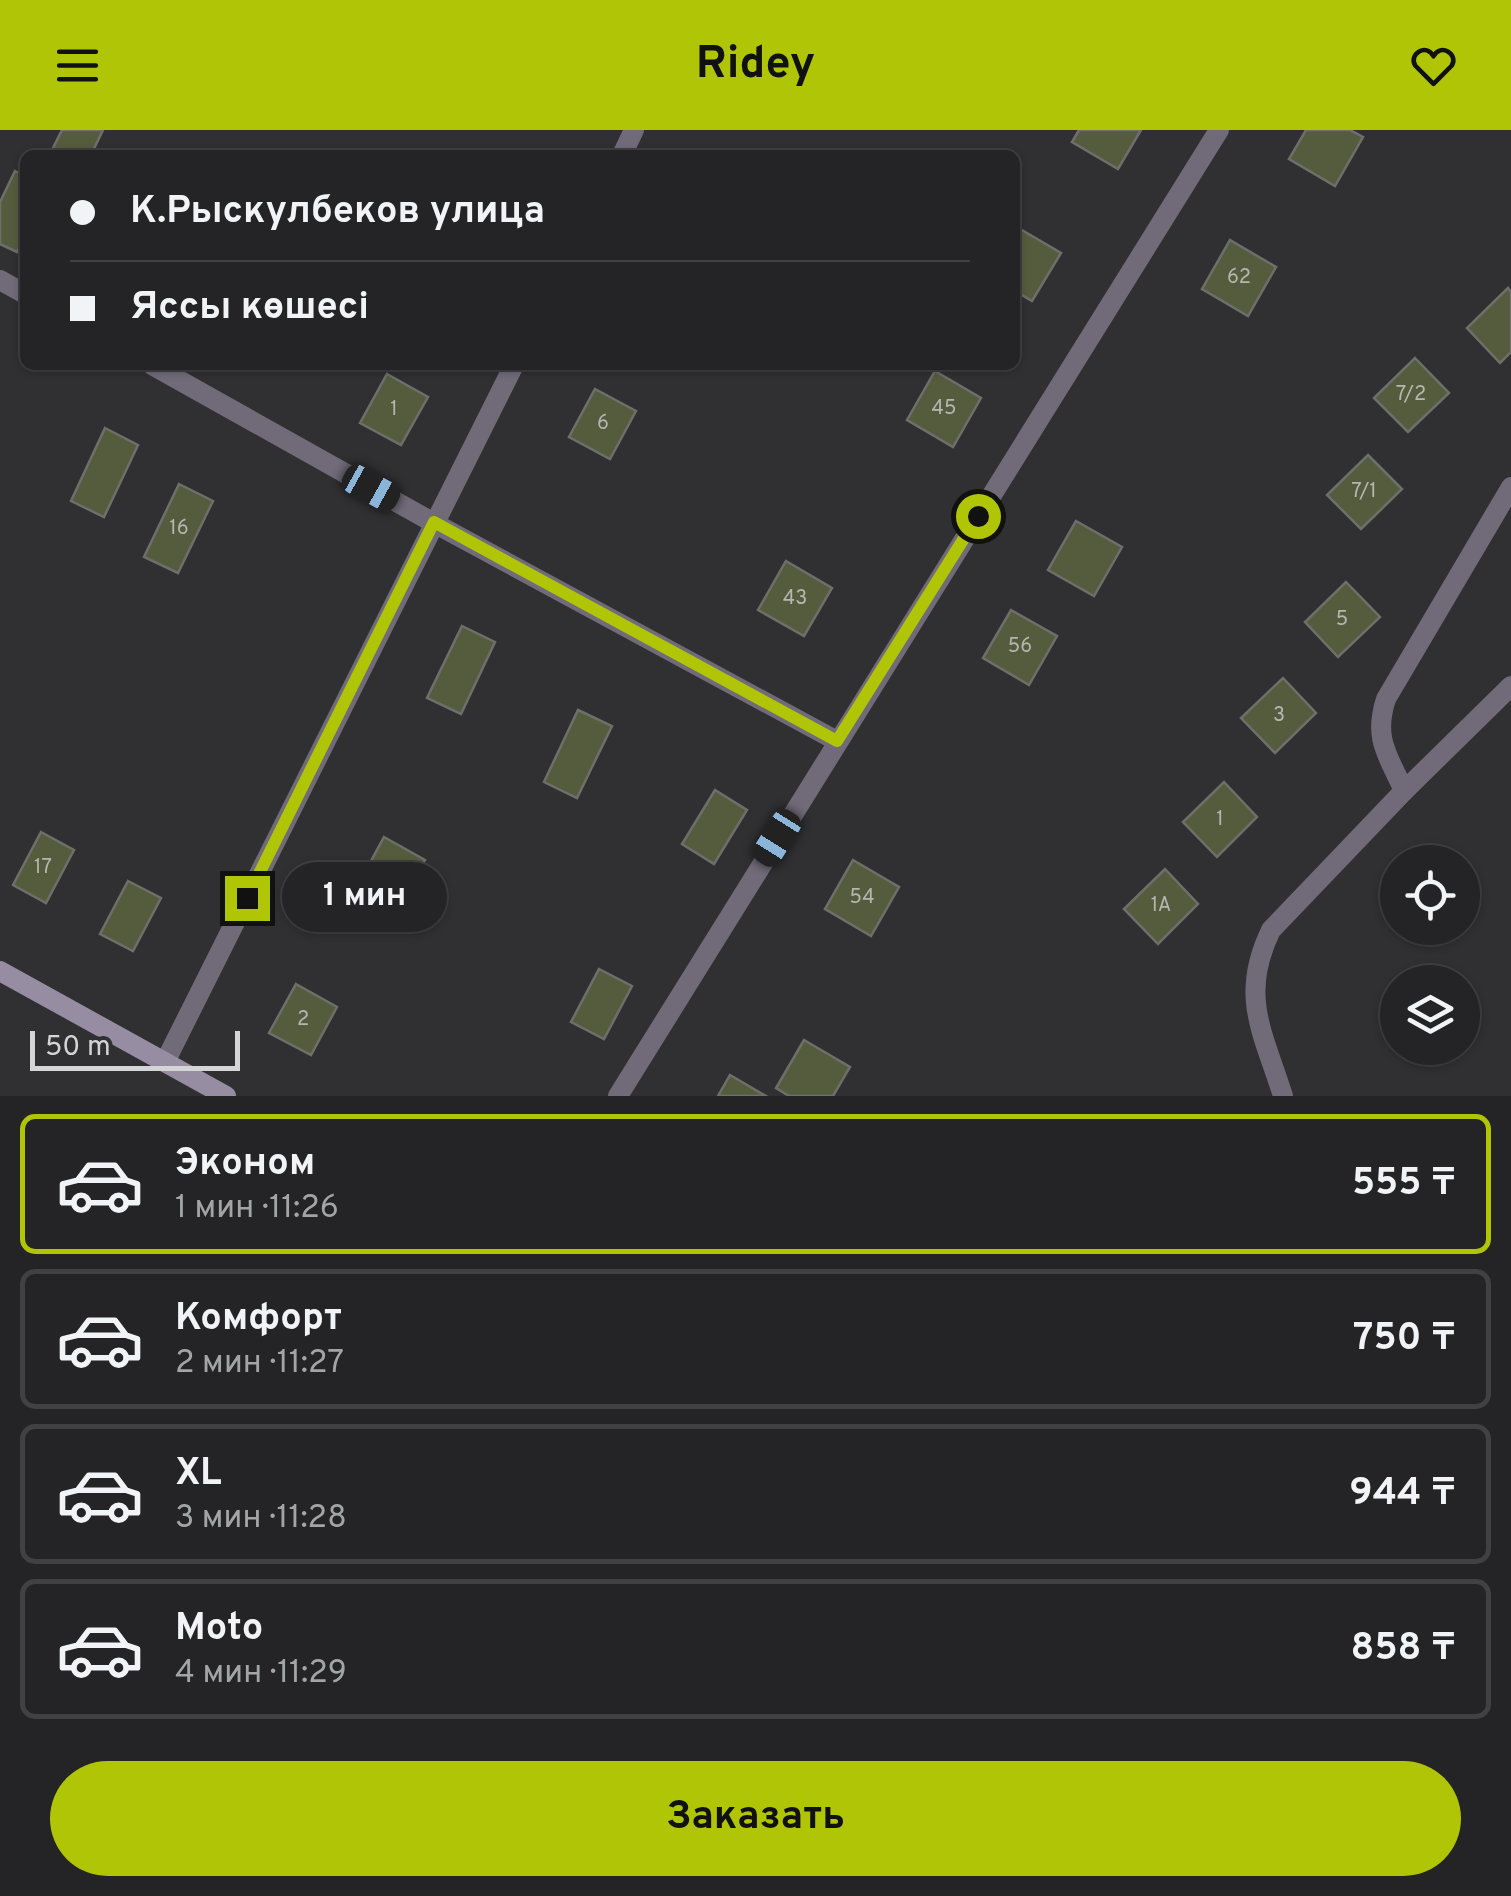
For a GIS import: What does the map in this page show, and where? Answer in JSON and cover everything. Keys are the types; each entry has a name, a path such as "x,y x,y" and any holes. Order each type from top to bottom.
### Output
{"main road":[{"path":"0,971 226,1096"}],"street":[{"path":"618,1096 1219,130"},
{"path":"161,370 837,741"},
{"path":"165,1062 511,370"},
{"path":"1404,791 1381,739 1379,720 1386,699 1511,487"},
{"path":"1283,1096 1255,1006 1260,952 1271,930 1511,686"}],"building":[{"path":"62,130 103,130 93,150 52,150"},
{"path":"1079,130 1141,130 1118,169 1072,142"},
{"path":"1306,130 1350,130 1363,137 1335,186 1289,159"},
{"path":"15,171 20,174 17,252 0,244 0,202"},
{"path":"1020,229 1061,253 1032,301 1020,294"},
{"path":"1230,240 1276,267 1248,316 1202,289"},
{"path":"1508,288 1511,352 1500,363 1467,328"},
{"path":"1415,358 1449,393 1408,432 1374,398"},
{"path":"935,371 981,398 953,447 907,420"},
{"path":"387,374 428,397 401,445 360,423"},
{"path":"595,389 636,411 610,459 569,437"},
{"path":"105,428 138,445 104,517 71,501"},
{"path":"1368,455 1402,489 1361,529 1327,495"},
{"path":"179,484 213,501 178,573 144,557"},
{"path":"1076,521 1122,547 1094,596 1048,570"},
{"path":"786,561 832,588 804,636 758,610"},
{"path":"1346,582 1380,617 1338,657 1305,622"},
{"path":"1011,610 1057,636 1029,685 983,658"},
{"path":"462,626 495,642 461,714 427,698"},
{"path":"1283,678 1316,713 1275,753 1241,718"},
{"path":"578,710 612,726 577,798 544,782"},
{"path":"1224,782 1257,817 1217,857 1183,822"},
{"path":"715,790 747,810 714,864 682,844"},
{"path":"41,832 74,850 46,903 13,885"},
{"path":"384,837 425,860 399,908 358,885"},
{"path":"853,860 899,887 871,936 825,909"},
{"path":"1165,869 1198,904 1158,944 1124,909"},
{"path":"128,881 161,898 133,951 100,934"},
{"path":"599,969 632,986 604,1039 571,1022"},
{"path":"296,984 337,1007 311,1055 269,1033"},
{"path":"804,1040 850,1067 833,1096 789,1096 776,1088"},
{"path":"730,1075 766,1096 718,1096"}],"route":[{"path":"247,898 434,522 837,741 978,516"}]}
